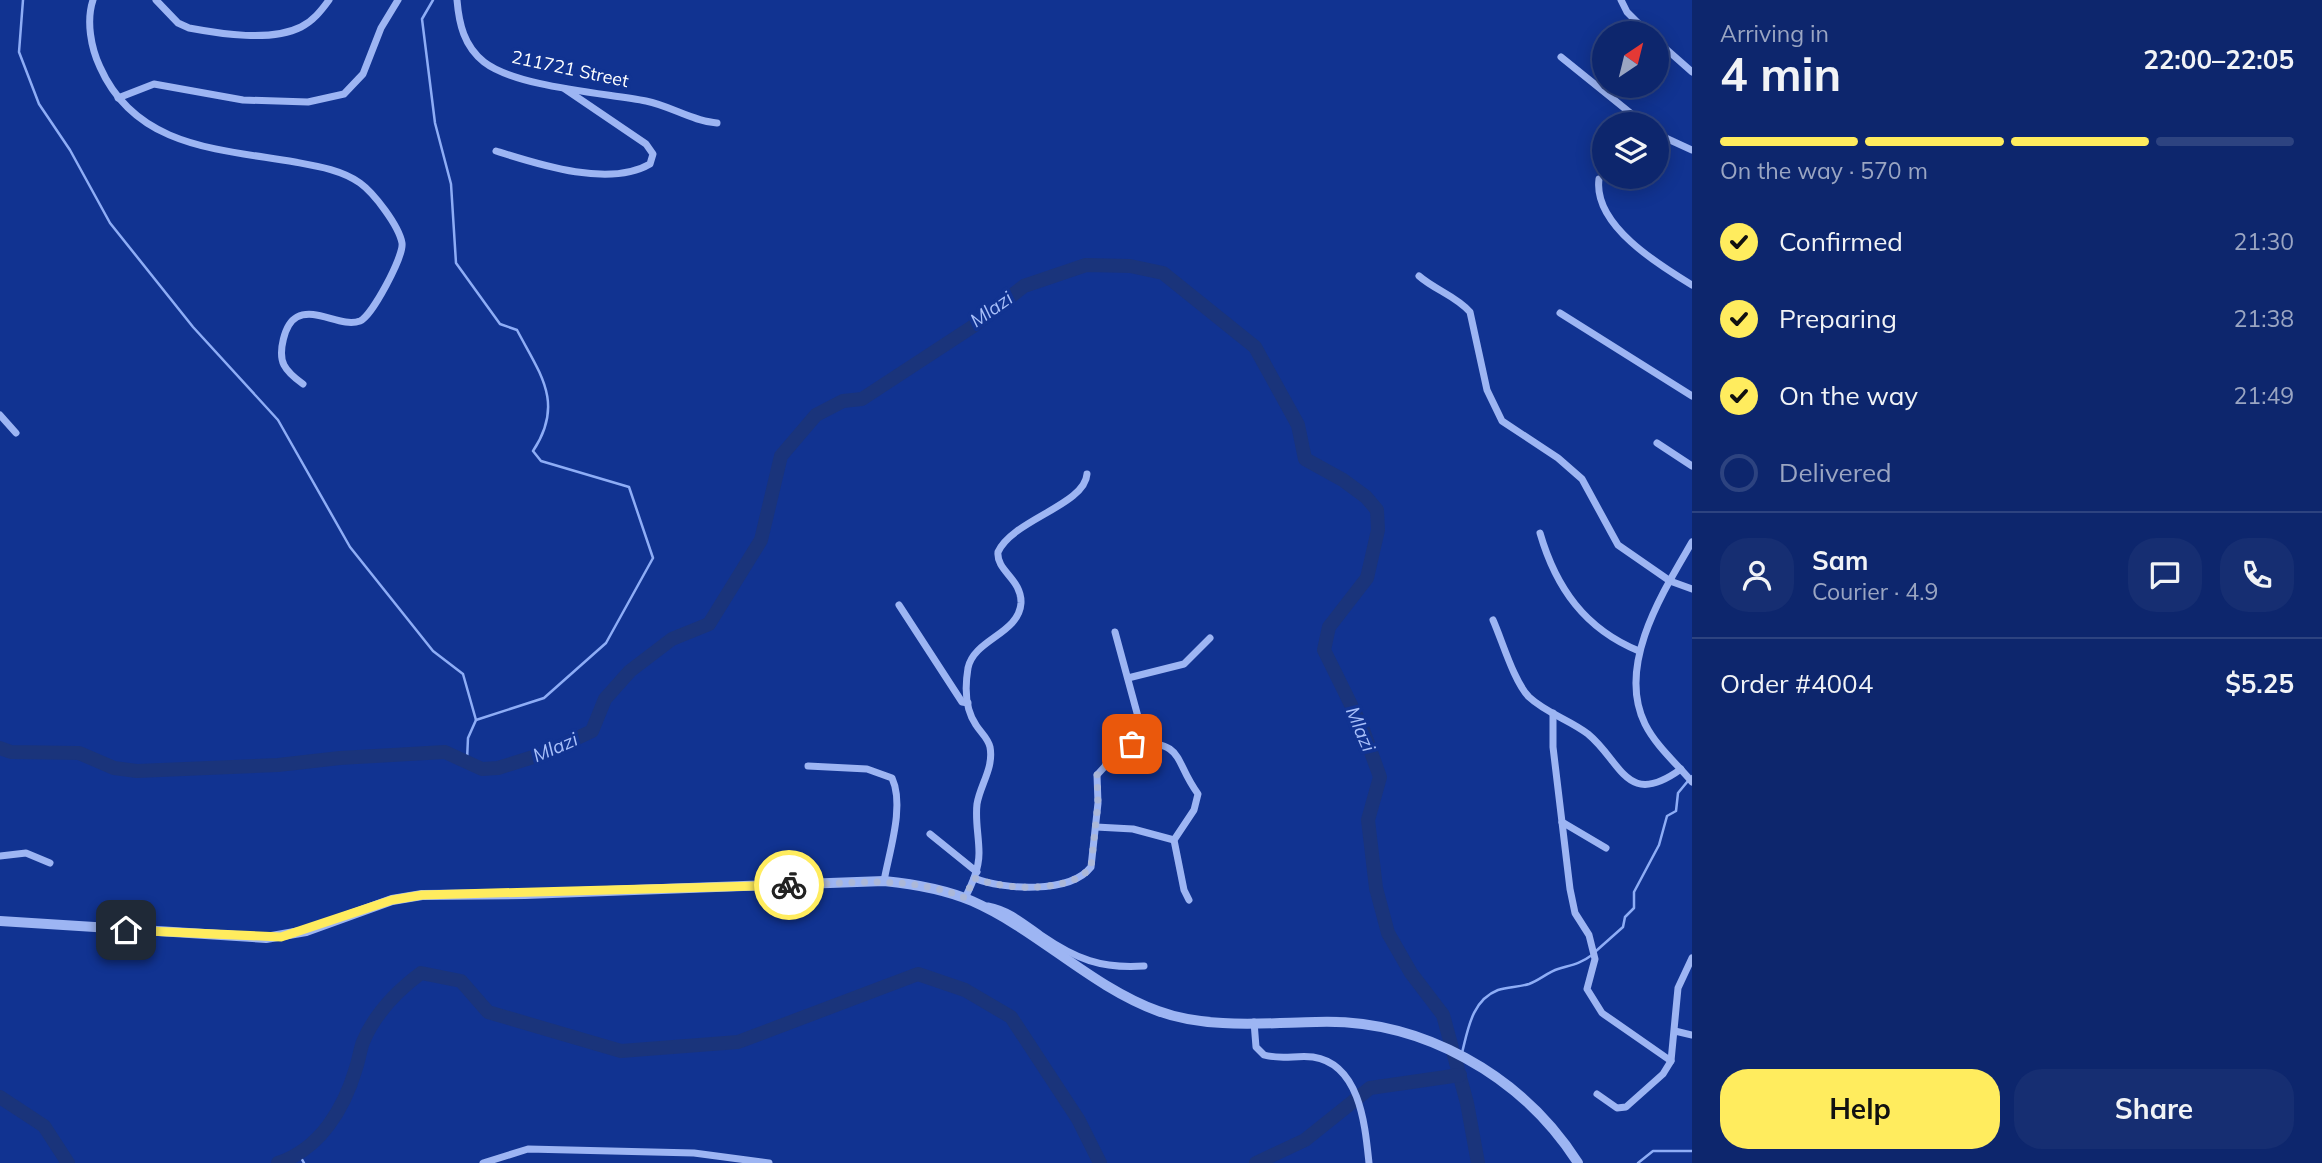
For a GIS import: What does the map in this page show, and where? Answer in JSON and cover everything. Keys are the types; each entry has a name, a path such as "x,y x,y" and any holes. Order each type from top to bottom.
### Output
{"street":[{"path":"93,0 90,24 94,54 110,88 118,98 165,135 182,142 323,167 352,177 378,199 402,244 381,296 361,321 348,322 307,315 297,317 292,322 281,355 284,367 303,384"},
{"path":"156,0 178,23 189,27 264,34 303,27 316,17 328,0"},
{"path":"118,98 153,84 243,100 308,102 344,94 363,75 381,28 398,0"},
{"name":"211721 Street","path":"457,0 460,26 483,61 499,71 562,87 659,104 699,120 717,123"},
{"path":"1621,0 1636,21"},
{"path":"1670,53 1692,72"},
{"path":"1561,57 1629,112"},
{"path":"496,151 562,170 629,172 650,164 653,154 646,144 562,87"},
{"path":"1669,139 1692,150"},
{"path":"1600,189 1601,198 1624,236 1640,251 1692,285"},
{"path":"1419,276 1431,287 1462,303 1470,312 1487,390 1502,421 1573,469 1595,500 1618,545 1670,581 1692,589"},
{"path":"1560,313 1692,396"},
{"path":"0,415 16,433"},
{"path":"1657,443 1692,466"},
{"path":"969,900 979,853 976,809 990,755 990,745 975,724 968,703 968,669 973,655 1000,633 1020,609 1021,601 1015,580 998,561 1000,546 1025,524 1063,503 1085,484 1087,474"},
{"path":"1540,533 1552,567 1574,606 1608,636 1639,651"},
{"path":"1692,542 1670,581 1639,651 1639,710 1653,738 1692,782"},
{"path":"899,605 962,702 968,703"},
{"path":"1493,620 1529,697 1589,735 1613,766 1633,781 1651,785 1682,771"},
{"path":"1115,632 1140,724 1140,737 1136,742"},
{"path":"1128,678 1184,664 1210,638"},
{"path":"1553,713 1553,747 1572,902 1589,936 1595,959 1587,989 1602,1013 1671,1060"},
{"path":"930,834 974,879 1015,888 1074,879 1091,867 1096,827 1097,775 1119,750 1136,742 1157,742 1171,748 1198,794 1194,810 1174,840 1184,890 1189,900"},
{"path":"808,766 867,769 892,778 895,818 884,881"},
{"path":"1562,822 1606,848"},
{"path":"1096,827 1133,830 1174,840"},
{"path":"0,856 26,853 50,863"},
{"path":"0,921 266,938 299,933 392,900 422,895 525,894 884,881 927,887 1010,913 1084,960 1114,968 1144,966"},
{"path":"969,900 1142,1005 1193,1020 1372,1025 1416,1037 1462,1055 1498,1077 1533,1106 1578,1163"},
{"path":"1597,1094 1616,1108 1626,1107 1663,1073 1671,1060 1679,982 1692,958"},
{"path":"1254,1022 1256,1047 1264,1055 1323,1060 1342,1071 1353,1090 1365,1123 1369,1163"},
{"path":"1675,1031 1692,1035"},
{"path":"483,1163 528,1149 694,1153 769,1163"}],"waterway":[{"path":"23,0 19,52 39,104 70,150 110,223 193,327 278,420 350,547 433,651 463,674 476,720 468,738 467,760"},
{"path":"433,0 422,19 435,123 451,184 456,263 500,324 517,330 541,375 548,403 547,418 533,451 541,461 629,487 653,558 606,643 544,698 476,720"},
{"name":"Mlazi","path":"0,748 11,752 79,753 114,768 137,771 278,765 340,758 445,752 482,769 498,768 546,753 592,731 605,699 630,671 672,639 709,624 761,540 781,456 816,415 843,401 862,399 972,327 1024,286 1086,265 1130,266 1163,273 1255,347 1298,425 1305,459 1343,480 1366,497 1377,510 1378,530 1367,578 1329,627 1324,650 1362,727 1380,777 1368,820 1376,888 1388,933 1411,973 1443,1015 1467,1103 1478,1163"},
{"path":"1596,951 1623,927 1625,917 1634,908 1634,892 1659,845 1667,816 1676,811 1678,793 1692,776"},
{"path":"1462,1053 1472,1016 1489,995 1498,990 1529,984 1554,970 1592,955"},
{"path":"278,1163 306,1148 328,1126 345,1098 363,1042 380,1012 421,973 461,981 488,1012 621,1051 738,1042 918,974 965,990 1011,1017 1078,1119 1100,1163"},
{"name":"Mlazi","path":"1458,1071 1461,1059"},
{"path":"1256,1163 1305,1140 1370,1088 1460,1075"},
{"path":"0,1097 44,1126 68,1163"},
{"path":"1638,1163 1653,1151 1692,1151"},
{"path":"299,1154 304,1163"}],"way so far":[{"path":"789,885 884,881 913,884 965,898 974,878 996,886 1015,888 1074,879 1091,867 1098,803 1097,775 1119,750 1132,744"}],"route":[{"path":"126,930 281,937 306,931 392,900 422,895 789,885"}]}
